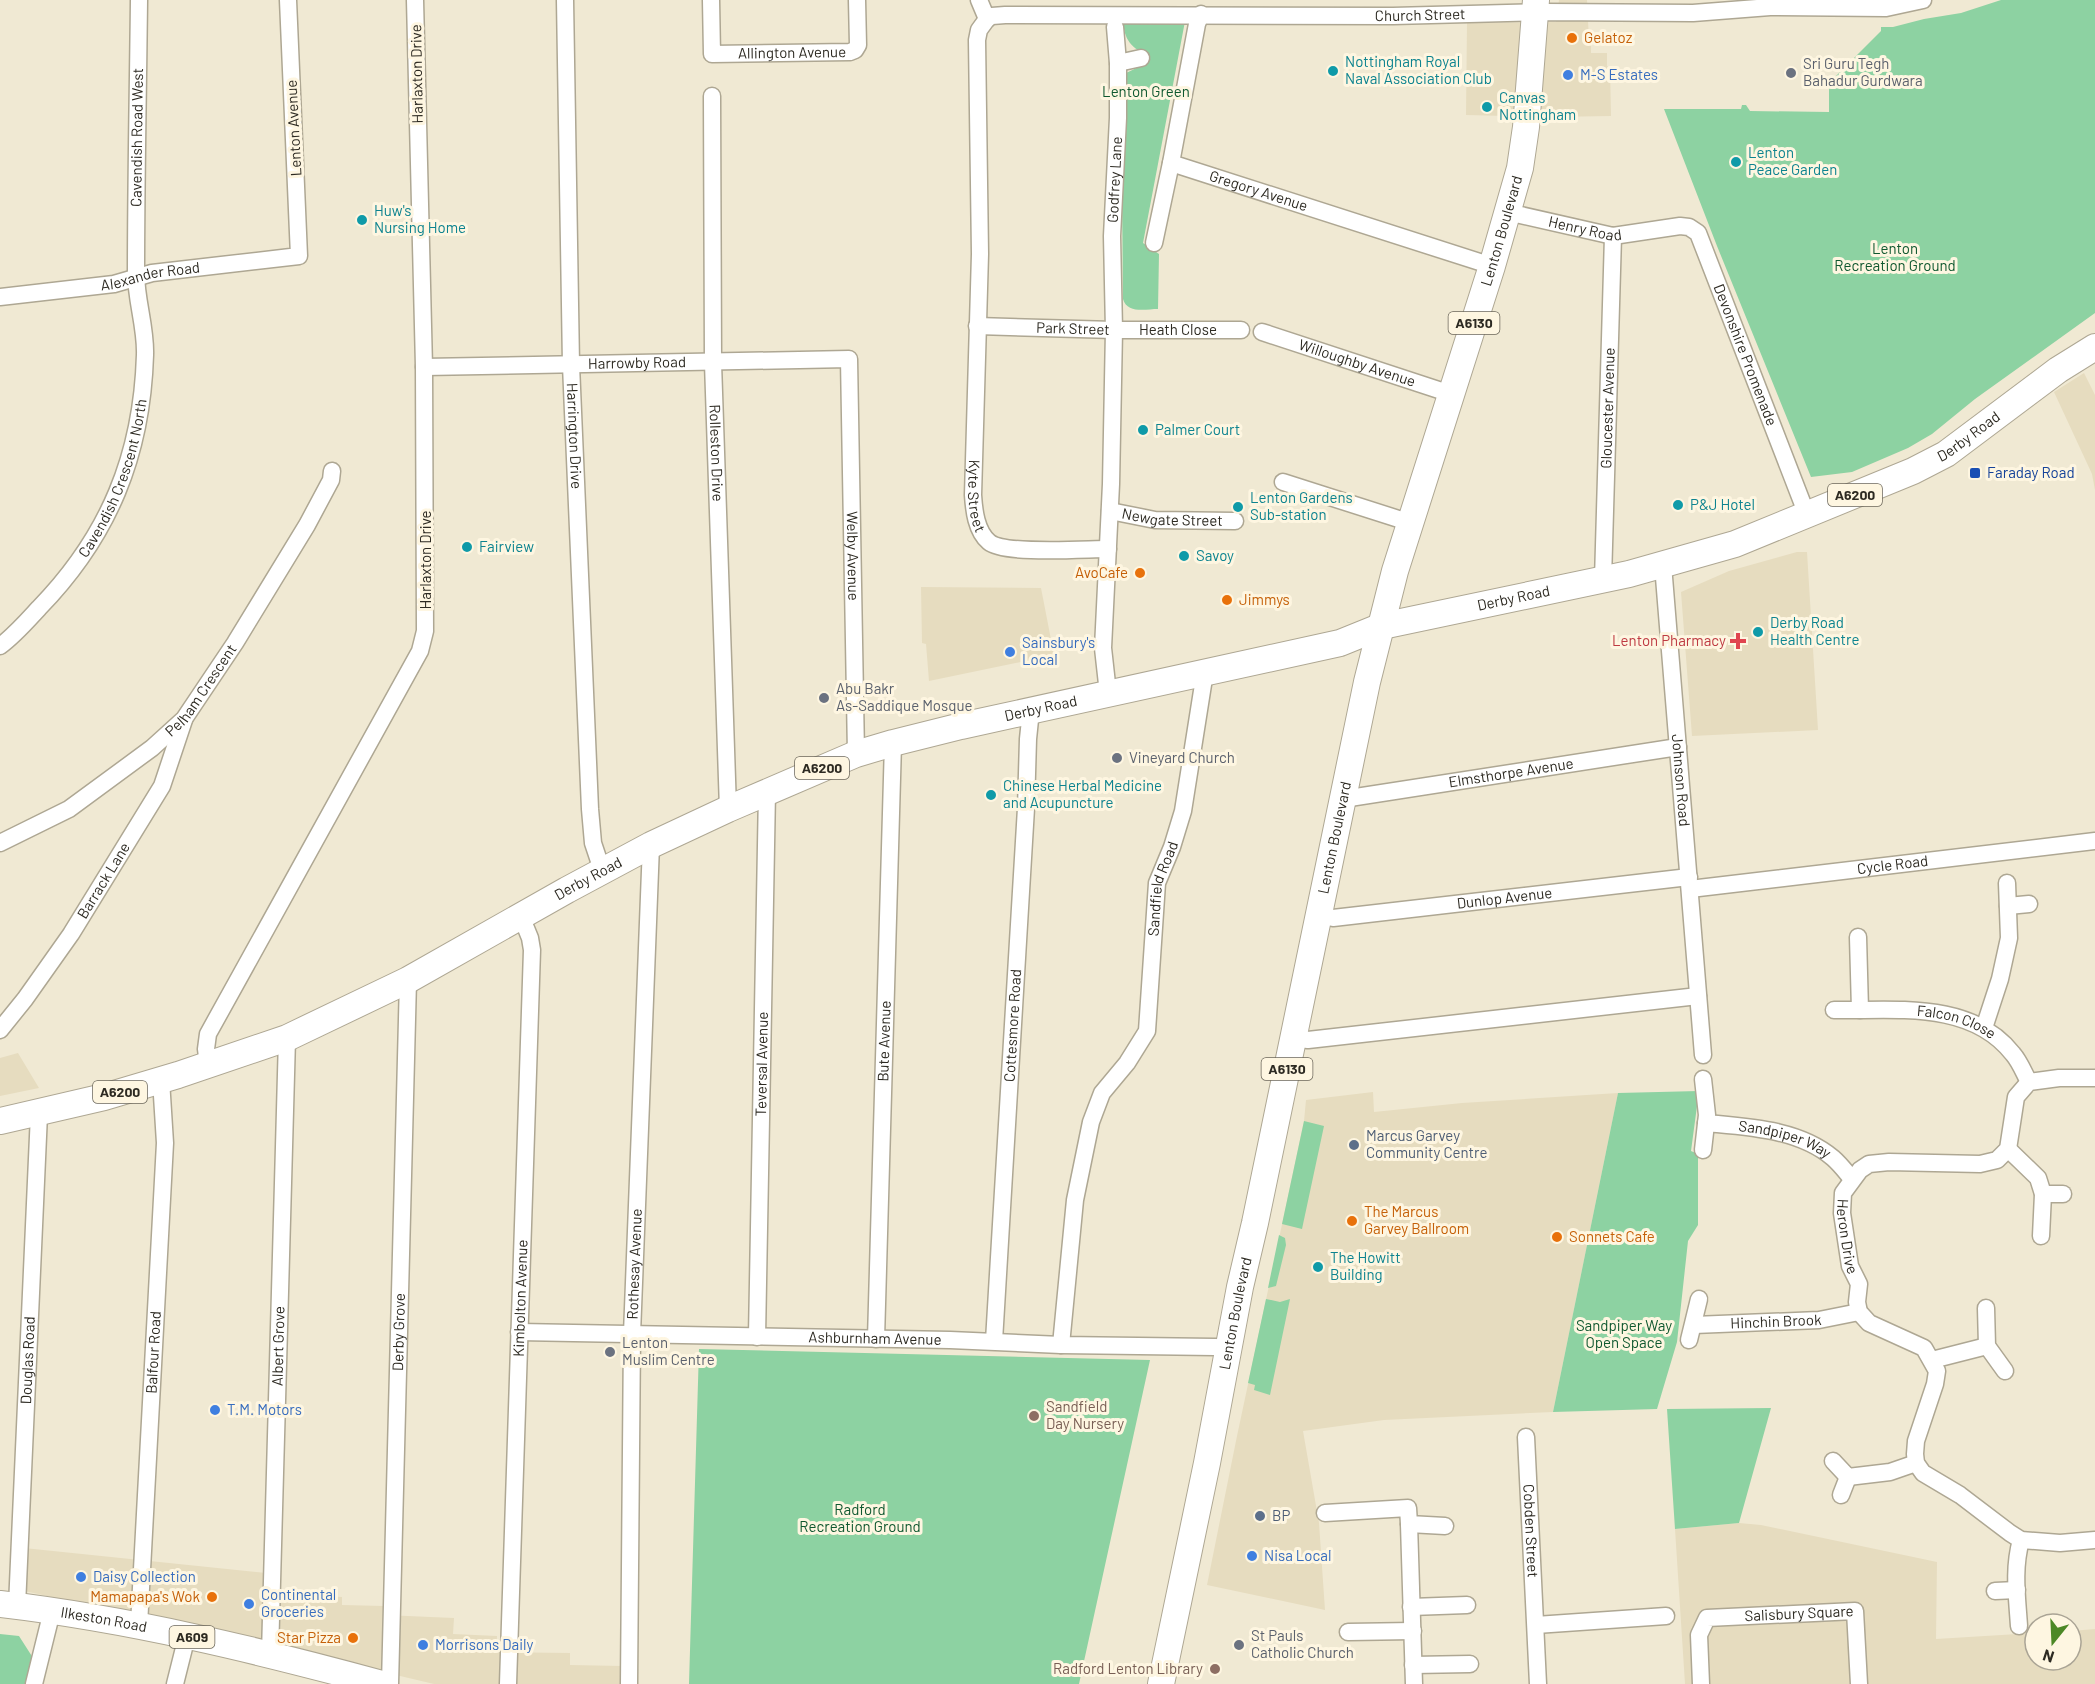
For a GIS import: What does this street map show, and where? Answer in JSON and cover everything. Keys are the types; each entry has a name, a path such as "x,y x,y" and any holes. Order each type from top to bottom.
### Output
{"main road":[{"name":"Lenton Boulevard","path":"1161,1684 1366,682 1395,571 1492,266 1520,168 1535,7"},
{"name":"Derby Road","path":"0,1121 39,1114 161,1080 287,1038 408,981 602,870 651,845 767,791 856,754 1031,710 1340,643 1382,626 1603,579 1663,565 1735,544 1913,471 1946,454 2058,370 2095,347"},
{"name":"Ilkeston Road","path":"8,1605 139,1625 270,1654 326,1677 382,1684"}],"street":[{"name":"Cavendish Road West","path":"136,277 139,0"},
{"name":"Lenton Avenue","path":"288,0 299,256"},
{"name":"Harlaxton Drive","path":"208,1065 206,1049 208,1034 423,644 426,610 424,367 415,0"},
{"name":"Harrington Drive","path":"565,0 571,365 590,809 593,843 602,870"},
{"name":"Allington Avenue","path":"711,0 712,54 850,52 858,45 857,0"},
{"path":"977,326 980,213 977,48 979,30 987,19 979,0"},
{"name":"Church Street","path":"987,19 992,16 1005,15 1393,16 1535,7 1693,13 1770,7 1886,8 1923,0"},
{"path":"1154,243 1197,24 1201,14"},
{"name":"Godfrey Lane","path":"1114,330 1112,236 1117,165 1118,63 1115,27"},
{"path":"1118,63 1141,58"},
{"name":"Rolleston Drive","path":"712,96 713,363 728,809"},
{"name":"Gregory Avenue","path":"1171,163 1492,266"},
{"name":"Henry Road","path":"1508,213 1613,236 1661,229"},
{"name":"Devonshire Promenade","path":"1661,229 1680,226 1689,227 1698,232 1807,515"},
{"name":"Gloucester Avenue","path":"1603,579 1613,236"},
{"name":"Alexander Road","path":"0,297 114,284 152,273 299,256"},
{"name":"Cavendish Crescent North","path":"0,646 57,590 82,556 104,521 123,478 135,436 144,381 145,352 136,277"},
{"name":"Park Street","path":"977,326 1114,330 1110,511 1103,648 1108,693"},
{"name":"Kyte Street","path":"977,326 973,495 975,517 986,540 992,545 1011,550 1108,549"},
{"name":"Heath Close","path":"1114,330 1240,330"},
{"name":"Willoughby Avenue","path":"1262,332 1451,394"},
{"name":"Harrowby Road","path":"424,367 849,359"},
{"name":"Welby Avenue","path":"849,359 856,754"},
{"name":"Pelham Crescent","path":"0,843 69,809 152,748 184,720 235,643 307,525 331,480 332,471"},
{"path":"1282,482 1410,523"},
{"name":"Newgate Street","path":"1110,511 1155,520 1234,521"},
{"name":"Johnson Road","path":"1663,565 1703,1055"},
{"name":"Sandfield Road","path":"1061,1345 1075,1200 1091,1122 1102,1093 1127,1063 1147,1031 1157,883 1183,812 1205,672"},
{"name":"Cottesmore Road","path":"994,1341 1031,710"},
{"name":"Barrack Lane","path":"0,1030 26,999 71,934 162,786 184,720"},
{"name":"Bute Avenue","path":"876,1339 893,743"},
{"name":"Elmsthorpe Avenue","path":"1343,799 1678,747"},
{"name":"Teversal Avenue","path":"757,1337 767,791"},
{"name":"Cycle Road","path":"1689,883 2095,841"},
{"name":"Rothesay Avenue","path":"629,1684 632,1334 651,845"},
{"name":"Dunlop Avenue","path":"1318,915 1333,918 1689,883"},
{"path":"1984,1028 2009,938 2007,883"},
{"path":"2008,906 2029,904"},
{"name":"Kimbolton Avenue","path":"508,1684 532,950 521,916"},
{"path":"1858,937 1860,1010"},
{"name":"Derby Grove","path":"390,1684 408,981"},
{"path":"1293,1038 1308,1040 1698,996"},
{"name":"Falcon Close","path":"1834,1010 1917,1011 1946,1014 1984,1028 2014,1055 2029,1082"},
{"name":"Albert Grove","path":"270,1654 287,1038"},
{"path":"2041,1236 2043,1194 2038,1178 2008,1149 2016,1097 2029,1082 2058,1078 2095,1078"},
{"path":"1703,1079 1707,1115 1703,1150"},
{"name":"Balfour Road","path":"139,1625 165,1143 161,1080"},
{"name":"Douglas Road","path":"8,1605 39,1114"},
{"name":"Sandpiper Way","path":"1706,1123 1752,1128 1804,1140 1833,1158 1852,1179"},
{"name":"Heron Drive","path":"1859,1312 1857,1302 1859,1284 1850,1266 1842,1213 1843,1193 1860,1170 1869,1164 1889,1162 1980,1164 1996,1160 2008,1149"},
{"path":"2043,1194 2063,1194"},
{"name":"Hinchin Brook","path":"1699,1299 1691,1332 1819,1320 1859,1312"},
{"path":"1986,1308 1987,1346 2005,1371"},
{"path":"1859,1312 1869,1323 1924,1348 1937,1371 1914,1454 1916,1463 1923,1473 1960,1495 2022,1540 2060,1543 2095,1540"},
{"name":"Ashburnham Avenue","path":"519,1332 994,1341 1228,1349"},
{"path":"1932,1360 1987,1346"},
{"name":"Cobden Street","path":"1526,1437 1538,1684"},
{"path":"1833,1461 1848,1477"},
{"path":"1848,1477 1890,1473 1916,1463"},
{"path":"1841,1495 1848,1477"},
{"path":"1325,1513 1408,1508 1414,1684"},
{"path":"1409,1524 1445,1526"},
{"path":"2019,1626 2016,1559 2022,1540"},
{"path":"1995,1591 2017,1590"},
{"path":"1411,1607 1467,1605"},
{"path":"34,1684 52,1611"},
{"name":"Salisbury Square","path":"1701,1684 1699,1635 1707,1618 1855,1611 1859,1684"},
{"path":"1536,1625 1666,1616"},
{"path":"1348,1632 1413,1631"},
{"path":"175,1684 187,1636"},
{"path":"1413,1665 1470,1664"}],"shaded area":[{"path":"1559,0 1587,0 1591,53 1607,53 1607,66 1610,67 1611,116 1466,115 1467,23 1556,22"},
{"path":"2084,373 2095,395 2095,490 2092,474 2054,392"},
{"path":"1797,552 1807,552 1818,730 1692,736 1681,592 1729,571"},
{"path":"921,587 1041,588 1054,655 929,681 926,644 922,643"},
{"path":"18,1053 39,1088 0,1096 0,1058"},
{"path":"1373,1092 1374,1112 1462,1103 1618,1093 1553,1412 1384,1420 1303,1431 1319,1523 1325,1610 1207,1585 1304,1121 1306,1100"},
{"path":"1739,1523 1761,1525 1937,1562 1936,1639 2023,1634 2023,1672 2083,1672 2083,1630 2095,1629 2095,1684 1685,1684 1675,1529"},
{"path":"24,1548 266,1573 264,1592 342,1597 342,1605 384,1606 384,1615 454,1618 453,1634 497,1636 496,1652 570,1653 570,1665 622,1666 622,1684 434,1684 20,1590"}],"green space":[{"name":"Lenton Recreation Ground","path":"2001,0 2095,0 2095,313 1975,399 1932,434 1908,448 1852,472 1811,477 1664,109 1741,109 1742,105 1746,105 1750,111 1829,112 1829,83 1881,31 1881,27 1893,27 1961,13"},
{"name":"Lenton Green","path":"1121,14 1186,16 1143,243 1159,254 1158,309 1133,309 1125,304 1123,299 1121,85 1124,74 1147,63 1145,54 1133,46 1127,38"},
{"name":"Sandpiper Way Open Space","path":"1699,1091 1691,1151 1698,1154 1698,1225 1688,1241 1677,1342 1657,1409 1553,1412 1618,1093"},
{"path":"1304,1121 1324,1126 1302,1229 1282,1224"},
{"path":"1279,1235 1285,1238 1286,1245 1276,1286 1268,1288"},
{"path":"1266,1299 1280,1302 1290,1299 1270,1395 1254,1390 1255,1385 1248,1383"},
{"name":"Radford Recreation Ground","path":"699,1349 1150,1360 1079,1684 689,1684"},
{"path":"1771,1408 1739,1523 1675,1529 1667,1409"},
{"path":"0,1634 19,1636 35,1661 28,1684 0,1684"}],"place":[{"name":"Gelatoz","path":"1572,38"},
{"name":"Nottingham Royal Naval Association Club","path":"1333,71"},
{"name":"Sri Guru Tegh Bahadur Gurdwara","path":"1791,73"},
{"name":"M-S Estates","path":"1568,75"},
{"name":"Canvas Nottingham","path":"1487,107"},
{"name":"Lenton Peace Garden","path":"1736,162"},
{"name":"Huw's Nursing Home","path":"362,220"},
{"name":"Palmer Court","path":"1143,430"},
{"name":"Faraday Road","path":"1975,473"},
{"name":"P&J Hotel","path":"1678,505"},
{"name":"Lenton Gardens Sub-station","path":"1238,507"},
{"name":"Fairview","path":"467,547"},
{"name":"Savoy","path":"1184,556"},
{"name":"AvoCafe","path":"1140,573"},
{"name":"Jimmys","path":"1227,600"},
{"name":"Derby Road Health Centre","path":"1758,632"},
{"name":"Lenton Pharmacy","path":"1738,641"},
{"name":"Sainsbury's Local","path":"1010,652"},
{"name":"Abu Bakr As-Saddique Mosque","path":"824,698"},
{"name":"Vineyard Church","path":"1117,758"},
{"name":"Chinese Herbal Medicine and Acupuncture","path":"991,795"},
{"name":"Marcus Garvey Community Centre","path":"1354,1145"},
{"name":"The Marcus Garvey Ballroom","path":"1352,1221"},
{"name":"Sonnets Cafe","path":"1557,1237"},
{"name":"The Howitt Building","path":"1318,1267"},
{"name":"Lenton Muslim Centre","path":"610,1352"},
{"name":"T.M. Motors","path":"215,1410"},
{"name":"Sandfield Day Nursery","path":"1034,1416"},
{"name":"BP","path":"1260,1516"},
{"name":"Nisa Local","path":"1252,1556"},
{"name":"Daisy Collection","path":"81,1577"},
{"name":"Mamapapa's Wok","path":"212,1597"},
{"name":"Continental Groceries","path":"249,1604"},
{"name":"Star Pizza","path":"353,1638"},
{"name":"Morrisons Daily","path":"423,1645"},
{"name":"St Pauls Catholic Church","path":"1239,1645"},
{"name":"Radford Lenton Library","path":"1215,1669"}]}
